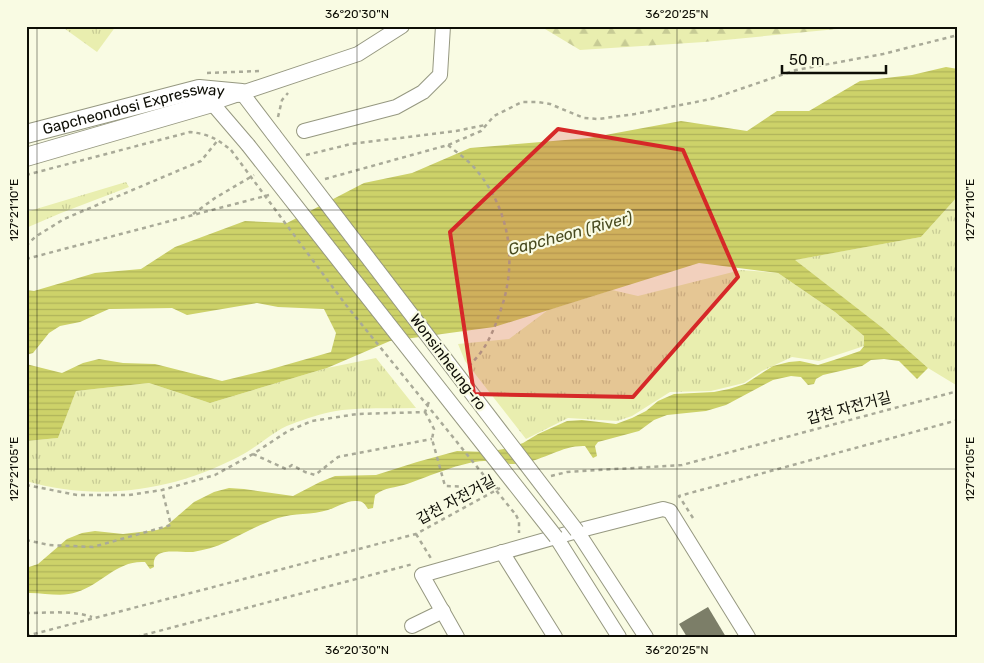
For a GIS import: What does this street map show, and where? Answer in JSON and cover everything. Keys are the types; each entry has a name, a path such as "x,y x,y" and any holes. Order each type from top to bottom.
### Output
{"main road":[{"name":"Gapcheondosi Expressway","path":"26,134 199,89 242,93"},
{"name":"Gapcheondosi Expressway","path":"26,157 212,103"}],"street":[{"path":"212,103 358,54 402,26"},
{"path":"304,131 396,107 423,92 440,75 443,26"},
{"name":"Wonsinheung-ro","path":"242,93 577,531 646,637"},
{"name":"Wonsinheung-ro","path":"212,103 248,145 556,537 619,637"},
{"path":"457,637 422,574 663,509 670,511 748,637"},
{"path":"502,552 555,637"},
{"path":"412,626 443,611"}],"path":[{"path":"323,180 448,145 480,131 494,116 522,102 550,104 584,118 598,119 711,99 796,70 883,54 958,35"},
{"path":"278,121 278,110 282,100 293,89"},
{"path":"302,156 352,144 456,131 485,125"},
{"path":"26,175 190,132 206,134 218,140 231,150 346,305 516,515 519,521 519,533"},
{"path":"26,246 35,237 64,219 201,161 218,140"},
{"path":"448,145 471,164 484,181 503,217 509,246 509,282 492,335 481,354 464,371"},
{"path":"190,216 215,198 260,172"},
{"path":"26,259 276,192"},
{"name":"갑천 자전거길","path":"542,478 567,472 682,465 958,391"},
{"path":"432,394 425,412 434,429 432,439 445,486 498,488"},
{"path":"26,485 77,495 129,495 162,490 215,475 253,454 288,431 312,422 357,414 425,412"},
{"path":"693,518 679,496 958,420"},
{"path":"253,454 286,469 292,466 315,475 338,457 432,439"},
{"name":"갑천 자전거길","path":"26,636 416,534 498,488 507,486"},
{"path":"26,540 49,545 93,547 170,525 162,490"},
{"path":"416,534 436,570"},
{"path":"136,637 422,562"},
{"path":"26,613 84,614 94,618"}],"highlighted area":[{"path":"558,129 683,150 738,277 633,397 474,394 450,232"}],"green space":[{"path":"61,26 116,26 97,52"},
{"path":"540,26 868,26 704,42 580,50"},
{"path":"126,182 129,187 26,228 26,212"},
{"path":"958,196 958,385 956,385 928,368 884,329 794,260 921,237"},
{"path":"741,270 778,273 835,312 864,336 864,346 819,361 792,357 762,371 744,383 711,391 670,392 632,416 617,421 568,418 526,439 465,361 458,344 509,339 548,310 612,290 638,296"},
{"path":"376,358 416,408 336,411 302,420 274,433 247,452 221,465 195,476 167,484 111,492 54,488 26,481 26,441 58,438 76,391 149,383 210,403 327,368"}],"water":[{"name":"Gapcheon (River)","path":"946,67 958,69 958,196 921,237 795,260 884,329 928,368 917,379 899,361 884,359 871,360 862,366 823,375 816,379 814,384 808,385 801,377 791,376 773,380 726,405 706,411 667,415 654,420 639,431 598,442 595,446 597,456 593,458 585,446 577,446 517,464 484,461 466,464 383,490 375,495 373,508 368,509 362,502 353,501 322,512 284,516 210,548 193,552 174,551 161,553 154,560 154,567 150,569 145,562 135,562 126,565 94,584 71,594 26,593 26,568 38,564 67,539 82,533 95,531 123,534 157,530 165,527 194,502 214,492 229,488 293,496 335,476 376,475 457,451 487,452 509,448 567,421 582,420 616,424 646,411 658,401 674,394 714,392 729,389 745,384 773,366 800,361 818,365 860,351 864,346 864,336 835,312 778,273 699,263 494,327 390,341 327,368 210,403 149,383 76,391 58,438 26,441 26,364 62,373 83,363 99,359 123,363 155,364 222,381 331,352 336,333 324,309 278,307 257,303 187,315 172,308 109,309 80,322 60,326 49,333 33,353 26,355 26,290 34,291 95,273 141,269 175,247 245,221 287,223 364,183 412,173 470,148 589,138 681,121 747,131 777,111 809,111 860,81 912,75"}],"building":[{"path":"708,607 726,637 687,637 679,624"}]}
